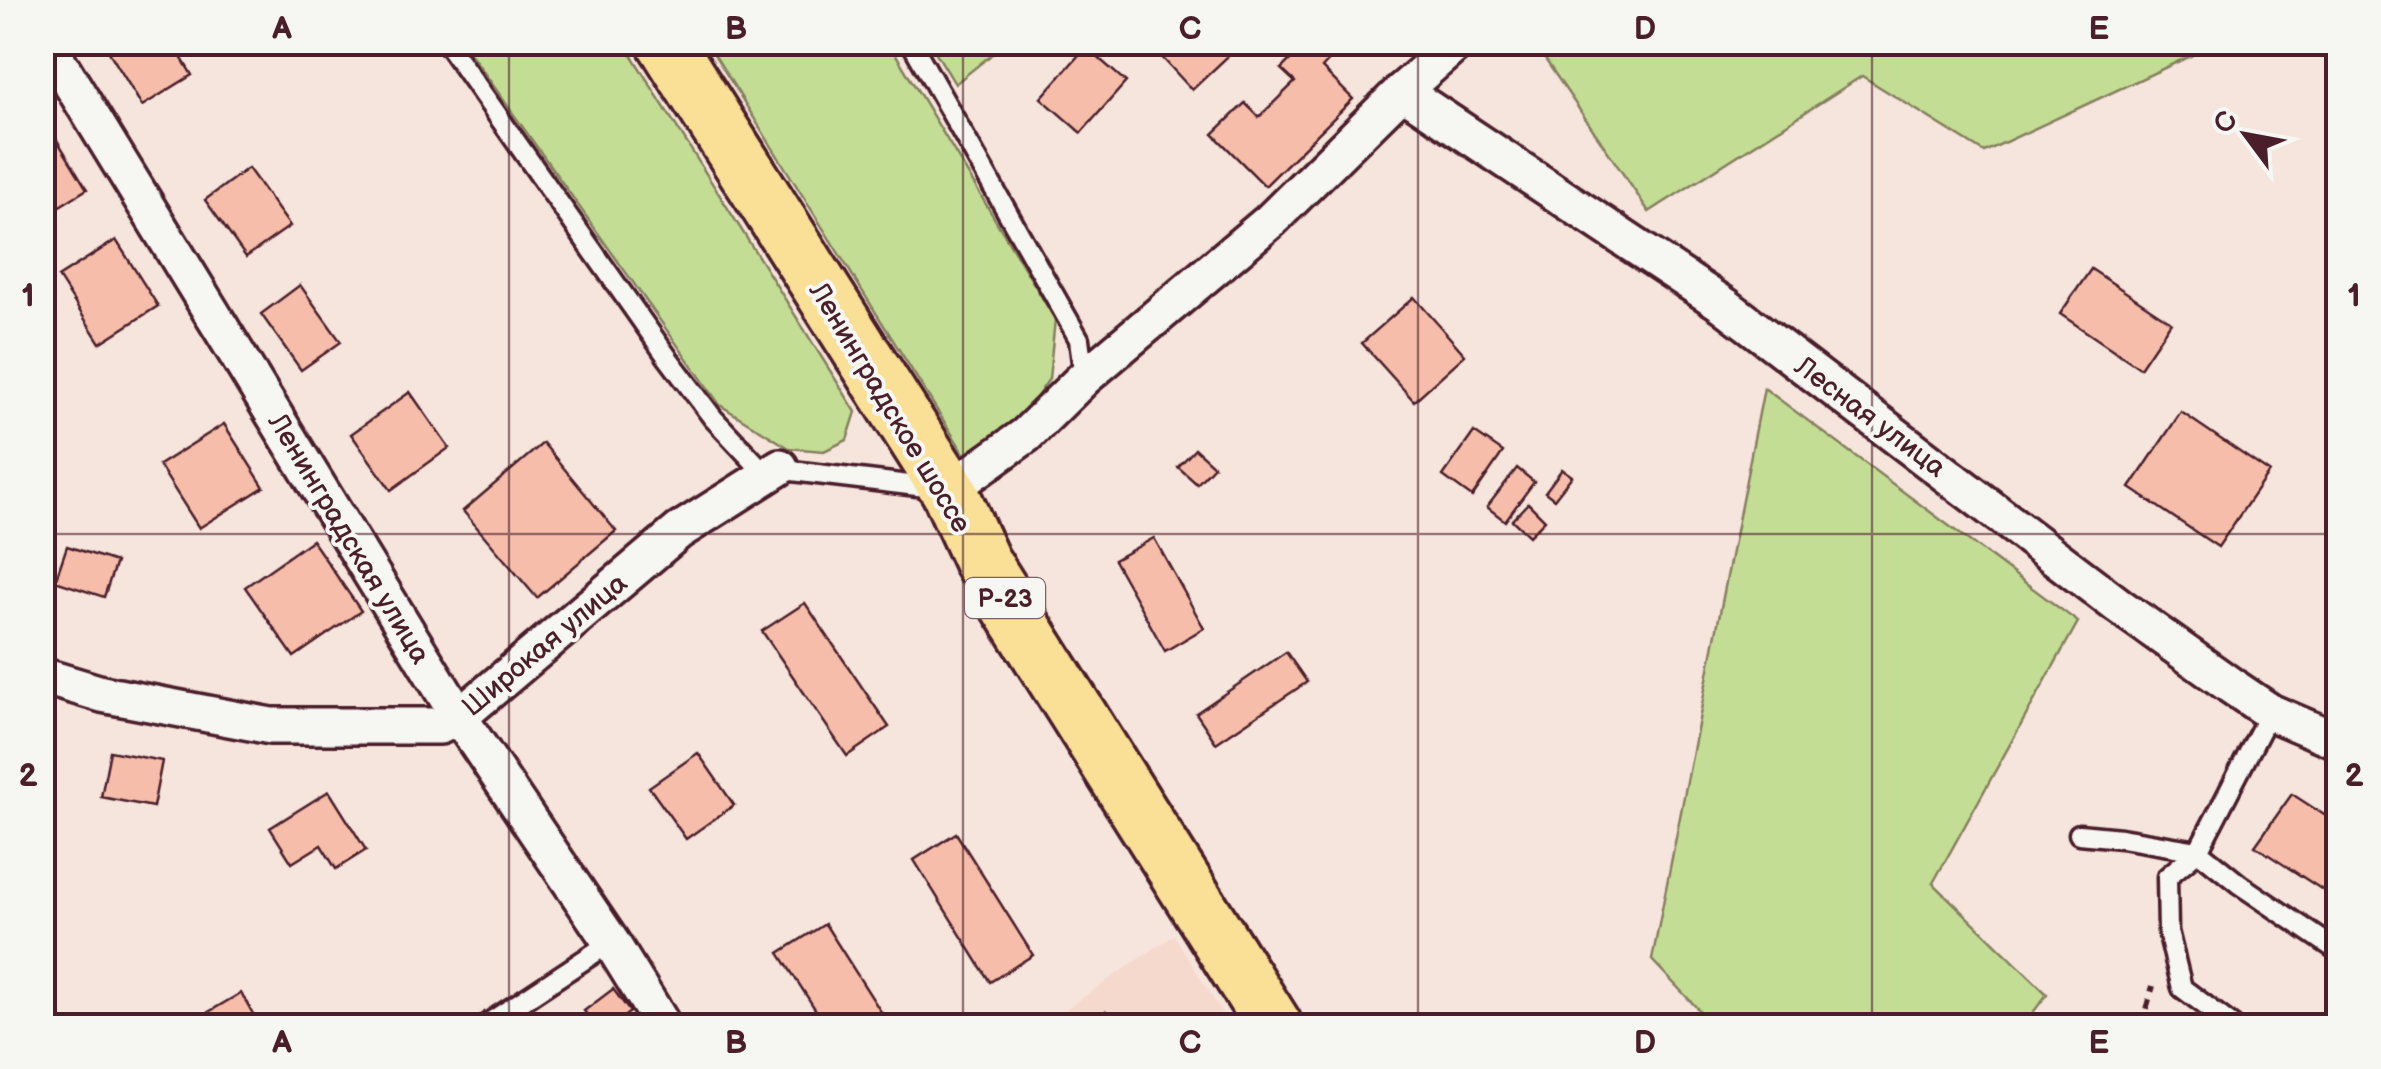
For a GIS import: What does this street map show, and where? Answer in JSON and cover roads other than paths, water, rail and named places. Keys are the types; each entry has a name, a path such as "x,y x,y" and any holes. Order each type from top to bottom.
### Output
{"highway":[{"name":"Ленинградское шоссе","path":"665,42 949,490 982,562 1274,1026"}],"street":[{"name":"Ленинградская улица","path":"46,42 459,717 663,1026"},
{"path":"949,490 1026,435 1084,378 1270,222 1402,91 1458,42"},
{"name":"Лесная улица","path":"1402,91 1724,305 2119,606 2270,712 2338,741"},
{"name":"Широкая улица","path":"42,676 102,694 271,726 440,726 459,717 679,531 780,468"}],"lane":[{"path":"446,42 564,214 713,418 759,468 949,490"},
{"path":"911,42 1078,340 1084,378"},
{"path":"2233,1026 2182,988 2168,931 2167,877 2198,851 2270,712"},
{"path":"2080,834 2198,851 2239,884 2338,950"},
{"path":"484,1026 611,942"}]}
